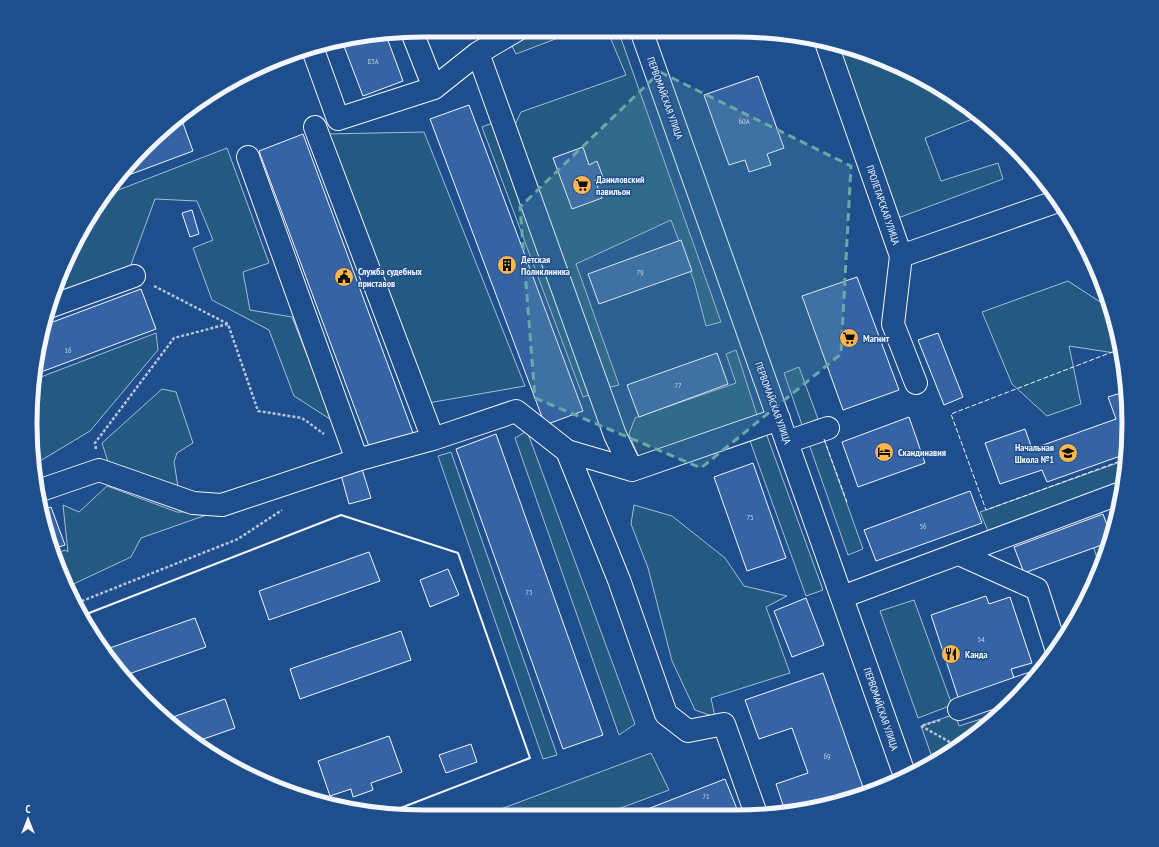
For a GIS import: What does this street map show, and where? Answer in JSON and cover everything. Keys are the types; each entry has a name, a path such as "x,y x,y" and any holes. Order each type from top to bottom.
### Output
{"main road":[{"path":"414,37 434,88"},
{"path":"314,53 338,119 434,88 478,53 505,37"},
{"name":"ПЕРВОМАЙСКАЯ УЛИЦА","path":"643,37 903,771"},
{"name":"ПРОЛЕТАРСКАЯ УЛИЦА","path":"828,48 901,256 1053,203"},
{"path":"478,53 615,435 632,470"},
{"path":"315,127 432,439"},
{"path":"248,157 357,460"},
{"path":"901,256 893,324 916,383"},
{"path":"56,304 134,276"},
{"path":"42,489 100,470 192,503 222,504 357,460 432,439 516,411 567,451 632,470 779,419"},
{"path":"787,442 828,428"},
{"path":"567,451 618,580 666,714 688,731 724,724 754,809"},
{"path":"842,597 1116,495"},
{"path":"959,554 1036,589 1054,642"},
{"path":"959,708 1017,689"}],"path":[{"path":"134,276 228,324 258,411 302,418 327,437"},
{"path":"100,470 95,443 174,338 228,324"},
{"path":"81,601 238,539 285,508"}],"highlighted area":[{"path":"660,72 851,166 841,354 701,468 535,398 520,207"}],"shaded area":[{"path":"525,37 561,37 516,54 511,44"},
{"path":"610,37 620,37 721,322 706,326 694,281 671,220 576,264 619,385 606,388 513,129 521,112 626,75"},
{"path":"841,52 883,66 906,77 950,102 973,119 925,138 941,181 998,163 1003,179 898,218"},
{"path":"495,122 595,393 583,397 482,127"},
{"path":"424,132 525,386 428,403 326,134"},
{"path":"227,148 269,263 243,272 250,310 292,317 333,421 294,396 269,330 212,300 193,248 213,240 197,201 155,199 129,270 59,295 66,276 89,230 115,191"},
{"path":"1068,281 1102,303 1109,323 1116,353 1069,346 1081,404 1047,416 1012,384 982,312"},
{"path":"156,333 158,350 90,431 39,462 37,424 40,377"},
{"path":"736,350 758,418 640,460 629,434 635,418 736,383 726,354"},
{"path":"799,367 818,419 802,425 784,373"},
{"path":"162,389 176,392 193,443 177,453 174,462 179,493 109,465 102,443"},
{"path":"527,431 635,724 619,735 515,438"},
{"path":"766,433 823,590 806,596 750,441"},
{"path":"824,439 863,549 848,555 809,444"},
{"path":"451,452 557,755 543,759 438,456"},
{"path":"1120,462 1117,483 988,531 980,512"},
{"path":"107,486 177,512 215,512 141,538 131,557 72,584 59,552 65,550 68,552 63,505 79,512"},
{"path":"634,505 672,516 725,558 744,586 787,596 766,607 790,673 711,698 715,717 695,710 672,661 648,568 631,524"},
{"path":"1110,521 1097,559 1088,529"},
{"path":"914,600 952,705 918,718 880,611"},
{"path":"955,714 959,726 986,717 971,730 932,756 921,726"},
{"path":"651,753 669,790 615,810 498,810"}],"building":[{"path":"387,39 403,81 363,96 344,45"},
{"path":"758,76 784,148 767,154 771,165 749,172 745,160 729,165 704,95"},
{"name":"Детская Поликлиника","path":"469,105 583,411 545,425 430,119"},
{"path":"182,122 193,151 128,175 150,150"},
{"path":"303,134 413,433 370,449 259,151"},
{"path":"583,147 589,165 597,161 603,177 595,180 602,198 572,209 553,158"},
{"path":"192,210 199,234 190,237 182,213"},
{"path":"681,240 692,271 599,304 588,274"},
{"name":"Магнит","path":"857,277 899,390 843,410 802,296"},
{"path":"141,289 156,329 40,372 50,323"},
{"path":"938,333 963,397 944,405 918,340"},
{"path":"717,353 728,384 639,417 627,385"},
{"path":"1121,393 1122,424 1120,456 1047,482 1042,470 1000,484 985,443 1025,429 1032,449 1116,419 1108,397"},
{"name":"Скандинавия","path":"909,417 925,463 858,487 842,442"},
{"path":"496,434 603,735 563,749 456,449"},
{"path":"753,463 786,558 747,571 714,477"},
{"path":"362,469 371,498 349,504 341,475"},
{"path":"970,491 982,523 876,561 864,530"},
{"path":"51,507 65,545 58,547 46,509"},
{"path":"1103,514 1108,527 1102,545 1024,573 1014,547"},
{"path":"369,552 380,581 269,620 259,591"},
{"path":"448,569 459,595 430,607 420,580"},
{"path":"986,596 989,604 1010,597 1032,663 1011,669 1015,681 959,700 931,615"},
{"path":"806,598 824,645 792,657 774,611"},
{"path":"195,618 206,647 129,674 109,648"},
{"path":"401,631 411,660 300,699 290,669"},
{"path":"823,673 863,788 836,797 784,807 776,784 808,773 792,728 759,739 745,700"},
{"path":"225,699 235,728 202,740 173,717"},
{"path":"389,736 402,772 371,783 373,790 353,797 351,789 330,796 318,761"},
{"path":"471,744 477,762 446,773 439,755"},
{"path":"725,779 737,810 736,810 645,810"}],"fence":[{"path":"1115,351 951,414 986,510 1120,461"},
{"path":"824,439 847,502"}],"wall":[{"path":"87,614 341,515 458,553 530,758 398,809"}],"place":[{"name":"Даниловский павильон","path":"582,185"},
{"name":"Детская Поликлиника","path":"507,265"},
{"name":"Служба судебных приставов","path":"344,277"},
{"name":"Магнит","path":"849,338"},
{"name":"Скандинавия","path":"884,452"},
{"name":"Начальная Школа №1","path":"1068,453"},
{"name":"Канда","path":"951,654"}]}
